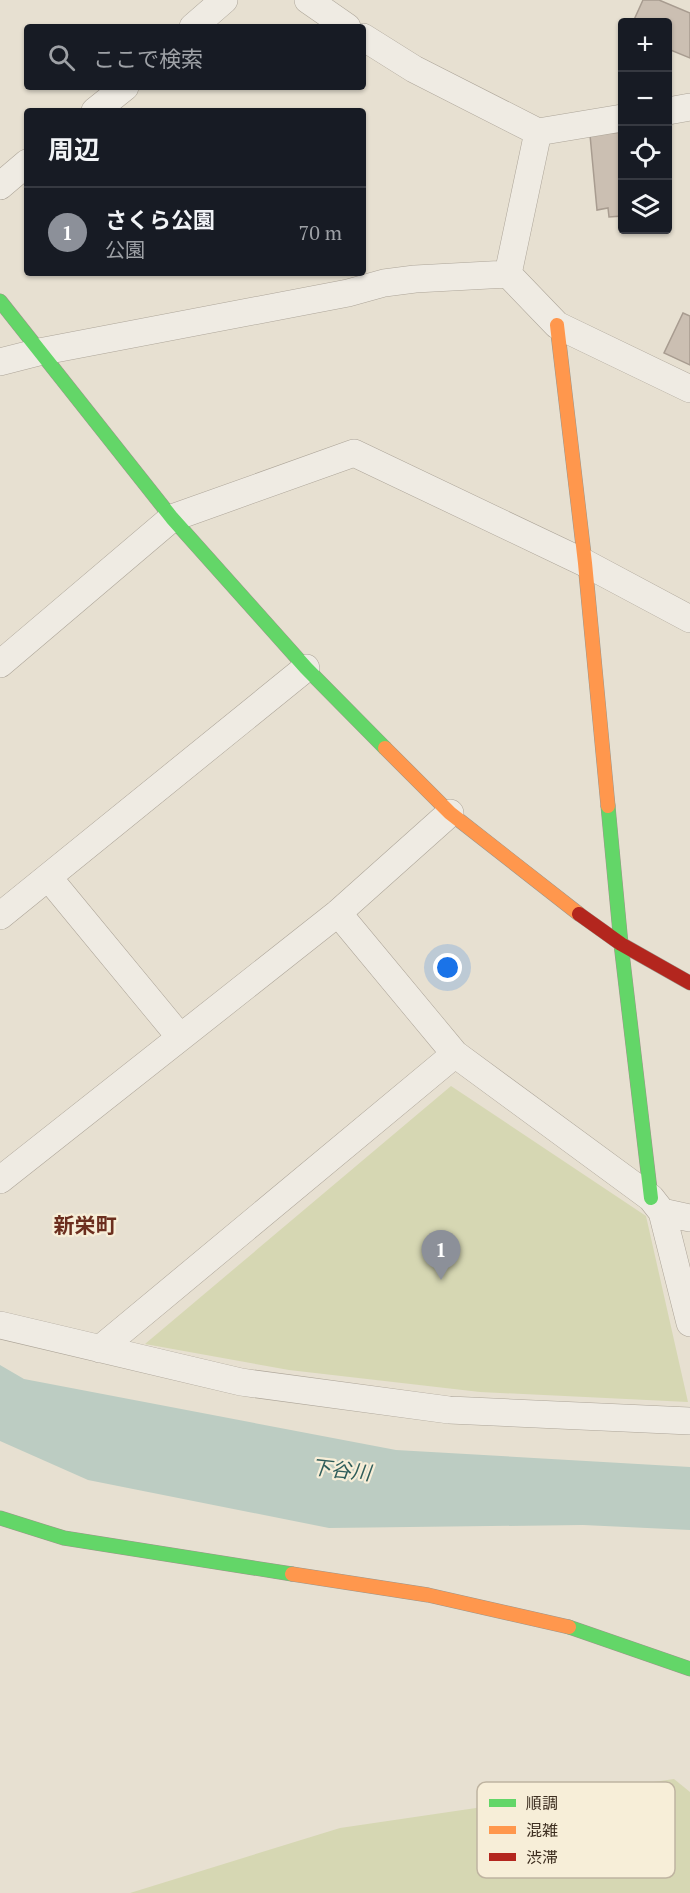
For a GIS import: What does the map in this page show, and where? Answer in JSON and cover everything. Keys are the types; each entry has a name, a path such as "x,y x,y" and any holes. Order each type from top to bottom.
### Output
{"street":[{"path":"196,24 224,0"},
{"path":"308,0 343,24"},
{"path":"366,39 414,69 538,132 618,119"},
{"path":"99,108 121,90"},
{"path":"672,110 690,107"},
{"path":"508,274 538,132"},
{"path":"0,186 24,166"},
{"path":"0,362 39,352 348,293 384,283 508,274 557,325 690,389"},
{"path":"0,301 172,518 306,668 450,813 557,898 621,944 690,983"},
{"path":"557,325 585,563 621,944 657,1205 690,1323"},
{"path":"0,664 172,518 354,453 585,563 690,619"},
{"path":"0,916 306,668"},
{"path":"0,1179 338,913 450,813"},
{"path":"48,877 180,1037"},
{"path":"338,913 455,1054 657,1205 690,1218"},
{"path":"100,1349 455,1054"},
{"path":"0,1325 241,1382 449,1410 690,1421"},
{"path":"0,1518 64,1538 428,1595 574,1628 690,1669"}],"green space":[{"path":"451,1086 646,1216 688,1402 480,1392 289,1370 145,1344"},
{"path":"674,1779 690,1792 690,1893 130,1893 340,1828 477,1808 477,1878 675,1878 675,1782 654,1782"}],"water":[{"name":"下谷川","path":"0,1365 24,1379 396,1450 690,1467 690,1530 583,1525 329,1528 88,1480 0,1441"}],"building":[{"path":"643,0 659,0 690,13 690,58 672,51 672,18 635,18"},
{"path":"618,132 618,216 609,217 608,208 597,210 590,135"},
{"path":"683,313 690,316 690,365 664,353"}],"traffic: fast":[{"path":"0,301 172,518 306,668 385,748"},
{"path":"608,806 621,944 651,1198"},
{"path":"0,1518 64,1538 292,1574"},
{"path":"569,1627 690,1669"}],"traffic: slow":[{"path":"557,325 585,563 608,806"},
{"path":"385,748 450,813 579,914"},
{"path":"292,1574 428,1595 569,1627"}],"traffic: jam":[{"path":"579,914 621,944 690,983"}],"place":[{"name":"さくら公園","path":"441,1280"}],"district":[{"name":"新栄町","path":"85,1226"}]}
